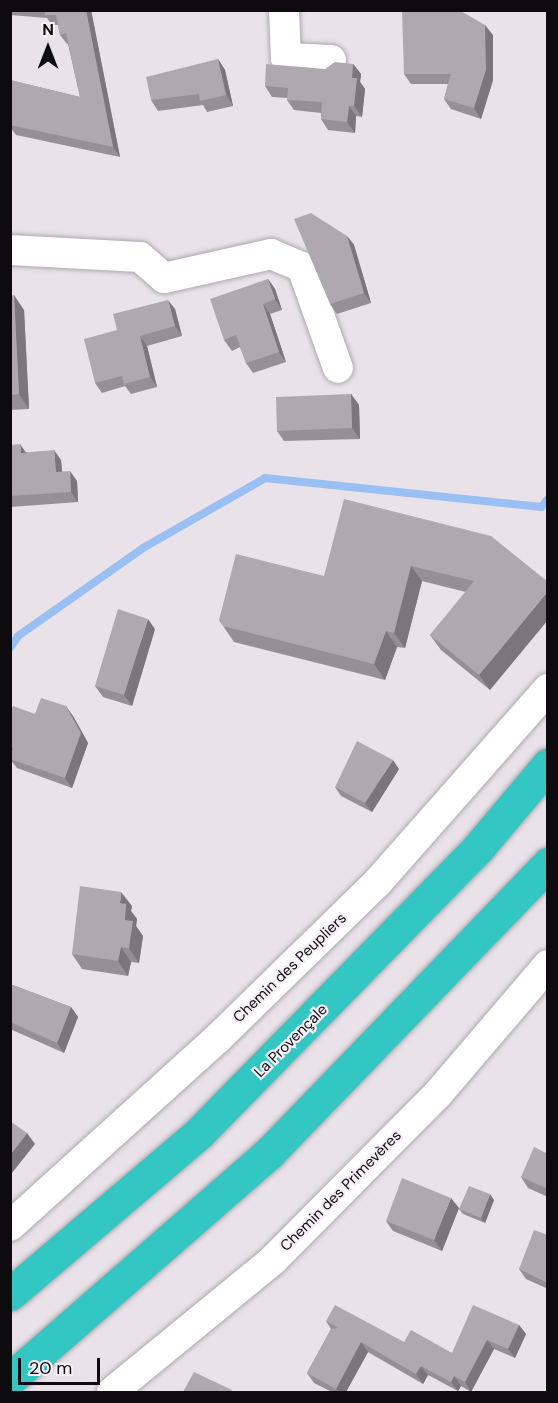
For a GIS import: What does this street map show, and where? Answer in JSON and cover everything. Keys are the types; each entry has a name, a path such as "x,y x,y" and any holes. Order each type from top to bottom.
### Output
{"highway":[{"name":"La Provençale","path":"10,1294 199,1133 461,865 548,765"},
{"path":"10,1379 269,1153 548,864"}],"street":[{"path":"284,10 286,58 331,60"},
{"path":"10,250 140,257 164,278 271,254 302,267 338,368"},
{"name":"Chemin des Peupliers","path":"10,1226 114,1135 377,884 548,689"},
{"name":"Chemin des Primevères","path":"112,1392 273,1260 437,1095 548,965"}],"building":[{"path":"45,10 86,10 113,147 10,125 10,80 80,97 66,33 60,35 56,15 45,15"},
{"path":"402,10 459,10 485,25 486,70 474,108 444,99 451,74 404,74"},
{"path":"218,59 226,95 200,101 199,94 151,100 146,77"},
{"path":"335,62 353,64 352,78 357,78 354,106 349,106 347,122 321,119 322,102 287,100 288,88 265,86 266,64 325,69"},
{"path":"311,213 347,236 364,293 330,304 294,219"},
{"path":"268,279 275,299 263,304 279,352 246,363 236,335 224,340 210,299"},
{"path":"14,295 19,394 10,395 10,296"},
{"path":"168,300 175,326 140,336 150,377 124,384 122,376 95,383 84,339 117,330 113,314"},
{"path":"351,394 352,428 277,431 276,397"},
{"path":"20,444 21,453 54,450 56,472 70,471 71,492 10,496 10,445"},
{"path":"344,499 491,536 548,582 548,591 479,675 430,635 474,581 411,566 394,633 386,631 374,664 223,626 219,620 236,554 324,576"},
{"path":"118,609 148,619 124,695 95,686"},
{"path":"41,698 66,706 81,733 65,778 10,759 13,748 10,747 10,713 13,706 35,714"},
{"path":"357,741 393,760 365,803 335,787"},
{"path":"80,886 121,892 120,903 126,904 125,920 133,921 129,948 121,947 118,961 72,954"},
{"path":"10,984 71,1007 57,1043 10,1022"},
{"path":"10,1121 27,1133 10,1155"},
{"path":"534,1147 548,1154 548,1189 521,1177"},
{"path":"402,1178 451,1198 434,1240 386,1221"},
{"path":"469,1186 490,1194 481,1218 459,1209"},
{"path":"534,1230 548,1235 548,1283 519,1269"},
{"path":"335,1305 404,1342 411,1330 452,1353 473,1305 519,1325 508,1349 487,1340 465,1382 454,1376 451,1382 421,1366 416,1374 361,1342 336,1389 307,1373 331,1329 338,1328 326,1321"},
{"path":"194,1372 232,1390 231,1392 183,1392"}],"waterway":[{"path":"10,648 18,636 143,548 265,478 541,507 548,499"}]}
